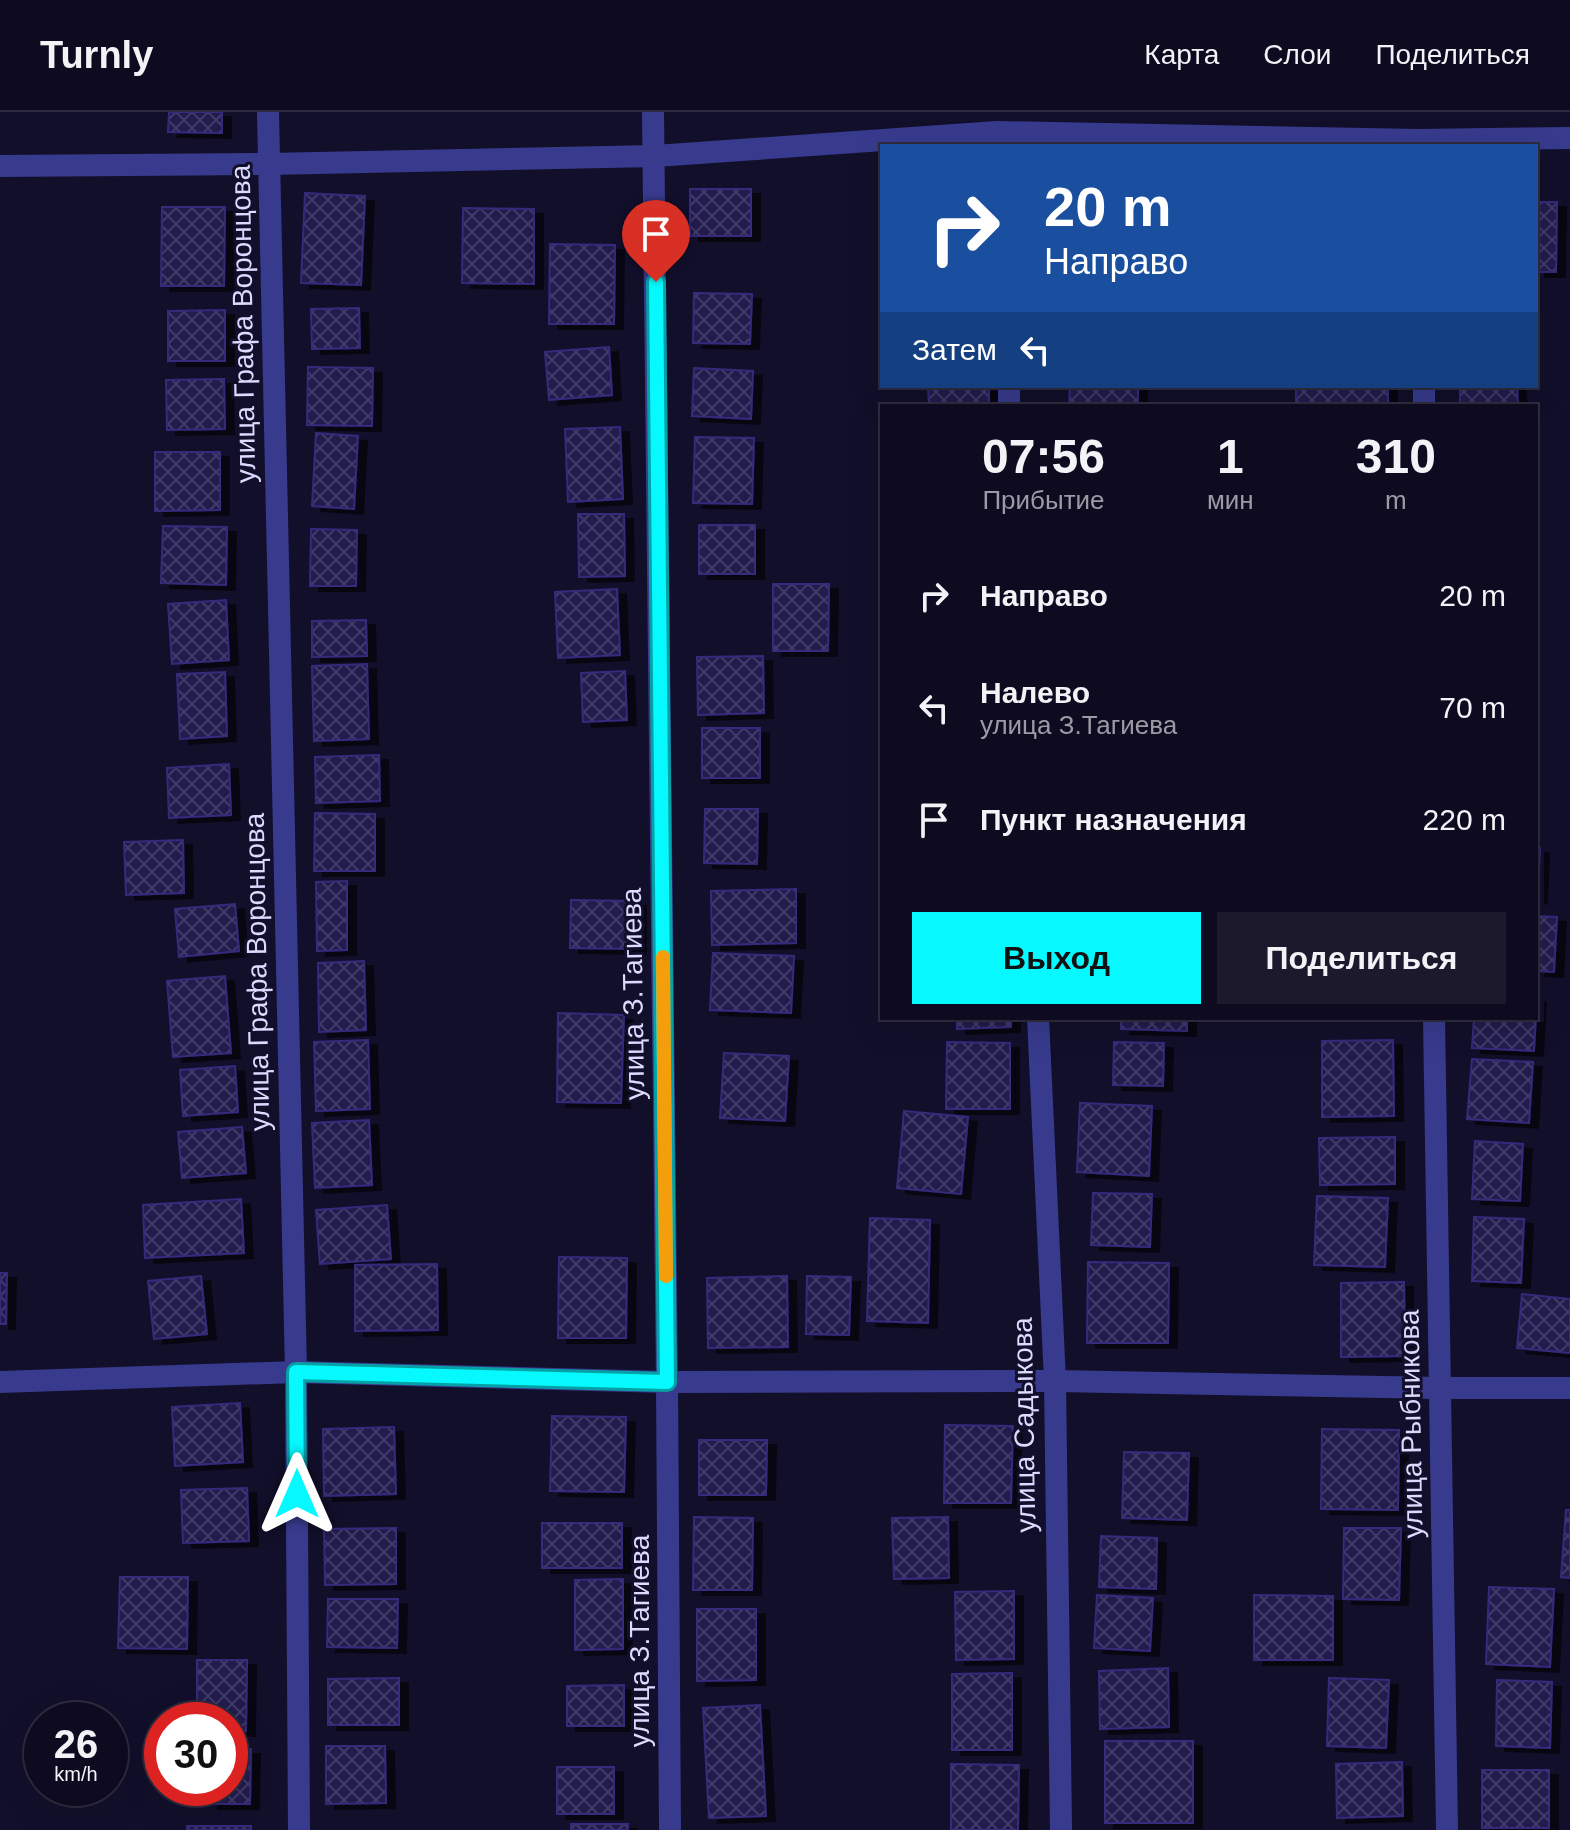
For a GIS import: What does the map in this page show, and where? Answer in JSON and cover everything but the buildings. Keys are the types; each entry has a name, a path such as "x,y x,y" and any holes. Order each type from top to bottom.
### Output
{"street":[{"name":"улица Графа Воронцова","path":"268,112 296,1372 299,1830"},
{"name":"улица З.Тагиева","path":"653,112 670,1830"},
{"path":"896,144 997,139 1420,143 1570,138"},
{"path":"0,166 655,156 880,145"},
{"name":"улица Садыкова","path":"1038,1020 1055,1381 1061,1830"},
{"name":"улица Рыбникова","path":"1434,1020 1447,1830"},
{"path":"0,1382 296,1372 667,1382 1055,1381 1570,1388"}],"slow traffic":[{"path":"663,957 666,1276"}],"route":[{"path":"297,1494 296,1372 667,1382 656,282"}]}
